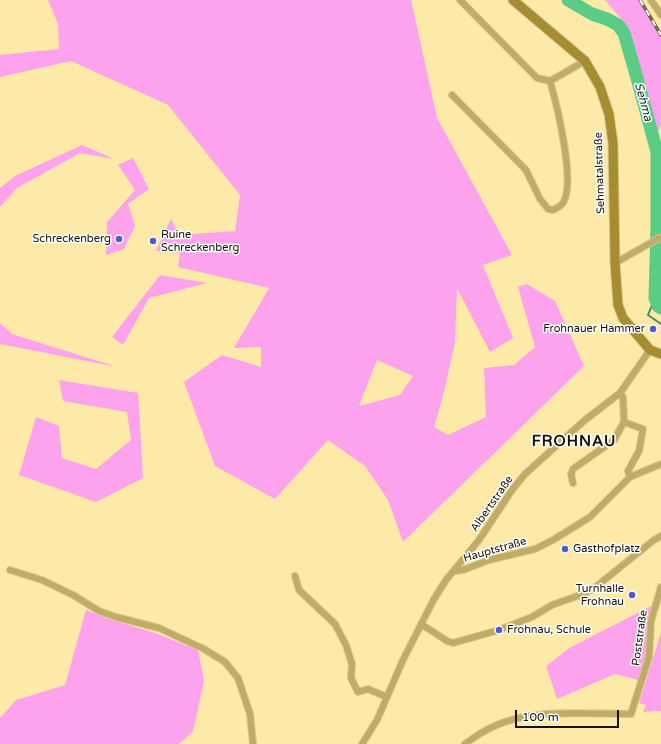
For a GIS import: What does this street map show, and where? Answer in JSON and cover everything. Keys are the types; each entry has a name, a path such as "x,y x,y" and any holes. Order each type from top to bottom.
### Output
{"main road":[{"name":"Sehmatalstraße","path":"513,0 585,61 600,87 609,114 613,143 615,263 618,305 623,318 650,350"},
{"path":"650,350 661,354"}],"street":[{"path":"460,0 537,78 550,81 585,61"},
{"path":"651,0 661,16"},
{"path":"452,95 526,170 540,199 548,209 553,210 564,202 567,192 565,146 560,117 550,81"},
{"path":"615,263 661,237"},
{"name":"Albertstraße","path":"455,571 525,474 585,420 620,393 650,350"},
{"path":"573,483 571,474 573,469 614,440 624,422 623,396 620,393"},
{"path":"624,422 643,429 639,451 628,471 630,476"},
{"name":"Hauptstraße","path":"362,744 377,720 434,599 446,580 455,571 463,570 489,560 535,549 553,540 590,517 630,476 661,464"},
{"path":"421,624 447,641 453,643 499,630 532,617 552,604 593,589 661,536"},
{"path":"10,570 48,583 105,613 159,628 204,648 225,662 238,678 250,714 253,744"},
{"path":"295,576 299,590 335,624 346,645 352,664 351,678 358,692 368,689 387,697"},
{"name":"Poststraße","path":"465,744 476,736 511,720 542,716 631,714 649,657 651,621 661,587"}],"shaded area":[{"path":"48,0 411,0 437,118 512,255 483,265 513,338 490,352 457,288 455,342 443,396 434,427 448,435 486,417 484,368 514,365 535,347 518,287 527,284 555,301 584,366 403,542 388,500 365,466 328,440 275,499 215,466 184,382 222,355 261,367 261,347 234,348 269,288 178,267 180,253 156,251 171,219 179,235 235,231 240,195 168,105 71,61 0,77 0,55 59,49 58,24","holes":["377,360 413,376 400,395 359,406"]},
{"path":"605,0 641,0 661,32 661,124 651,150 646,99 634,62 629,36 623,21"},
{"path":"82,145 114,159 80,153 17,188 0,207 0,188 15,176"},
{"path":"133,158 149,189 128,204 135,226 124,249 106,255 107,222 135,190 118,165"},
{"path":"661,238 661,300 659,298 659,239"},
{"path":"160,275 207,283 149,298 123,345 112,337"},
{"path":"0,323 12,334 117,367 0,344"},
{"path":"59,380 138,393 143,478 96,502 19,475 36,417 59,426 62,458 96,469 131,440 127,412 63,401"},
{"path":"655,604 649,657 642,681 615,674 557,699 546,666 571,647"},
{"path":"86,610 106,618 155,633 198,650 204,681 193,731 179,744 0,744 0,718 16,700 65,685"},
{"path":"661,633 661,711 643,712 646,705 639,703"}],"waterway":[{"name":"Sehma","path":"568,0 592,14 607,19 618,25 624,33 657,152 655,298 658,306 661,308"},
{"path":"655,298 648,315 661,324"}],"railway":[{"path":"640,0 661,35"}],"place":[{"name":"Schreckenberg","path":"119,239"},
{"name":"Ruine Schreckenberg","path":"153,241"},
{"name":"Frohnauer Hammer","path":"653,329"},
{"name":"Gasthofplatz","path":"565,549"},
{"name":"Turnhalle Frohnau","path":"632,595"},
{"name":"Frohnau, Schule","path":"499,630"}],"district":[{"name":"FROHNAU","path":"574,442"}]}
